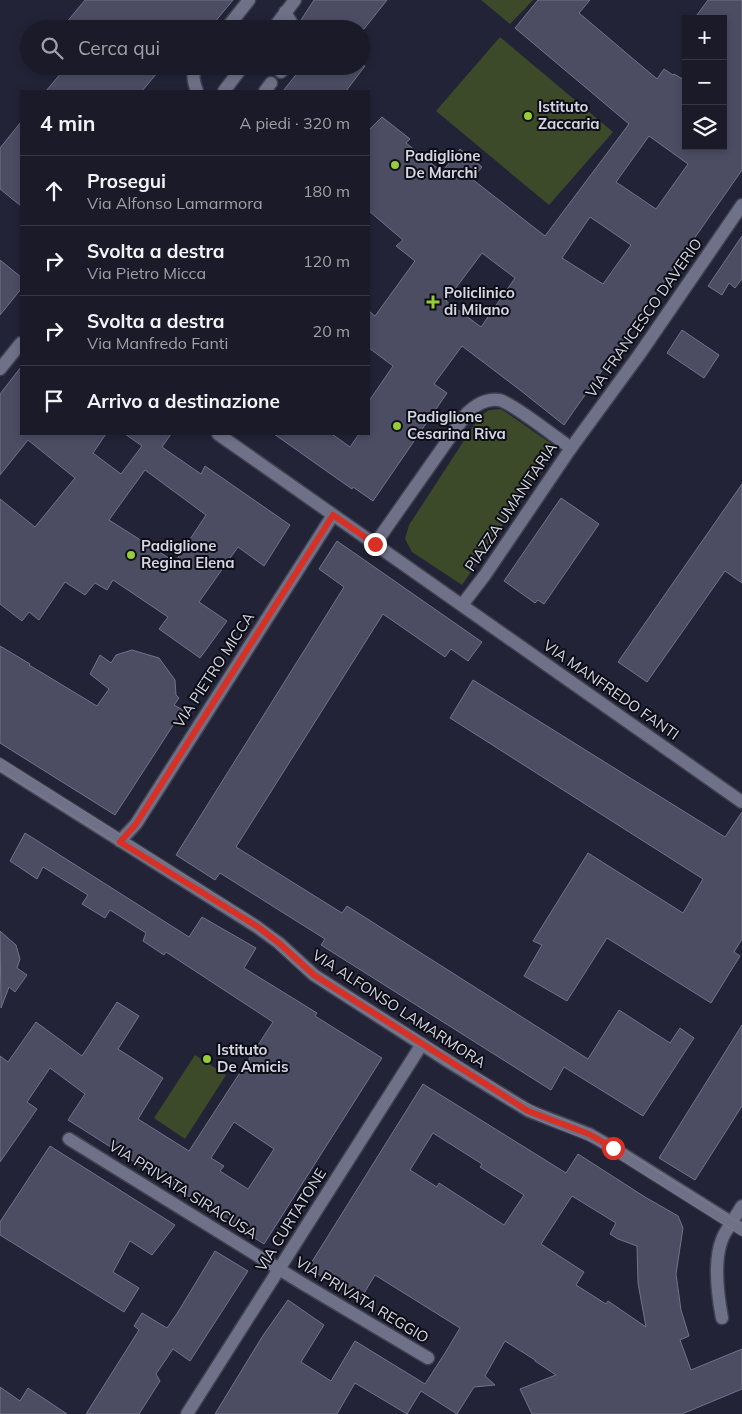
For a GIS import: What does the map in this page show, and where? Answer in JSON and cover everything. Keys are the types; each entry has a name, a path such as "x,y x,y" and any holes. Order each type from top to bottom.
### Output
{"street":[{"path":"233,20 249,0"},
{"path":"279,20 295,0"},
{"path":"285,12 290,20"},
{"path":"193,75 197,90"},
{"path":"225,90 236,75"},
{"name":"VIA FRANCESCO DAVERIO","path":"571,448 639,355 742,205"},
{"path":"0,369 20,344"},
{"name":"PIAZZA UMANITARIA","path":"375,544 467,413 476,405 486,400 500,400 512,406 571,448 486,574 462,605"},
{"path":"219,435 462,605"},
{"name":"VIA PIETRO MICCA","path":"120,842 136,824 333,515"},
{"name":"VIA MANFREDO FANTI","path":"462,605 742,802"},
{"name":"VIA ALFONSO LAMARMORA","path":"0,765 258,927 279,943 314,975 528,1111 589,1134 738,1226"},
{"name":"VIA CURTATONE","path":"187,1414 422,1044"},
{"name":"VIA PRIVATA SIRACUSA","path":"69,1139 279,1269"},
{"path":"722,1318 717,1274 718,1253 723,1236 728,1228 738,1226 733,1220 742,1206"},
{"name":"VIA PRIVATA REGGIO","path":"279,1269 428,1358"}],"green space":[{"path":"481,0 533,0 510,24"},
{"path":"500,37 613,132 549,205 436,111"},
{"path":"501,409 556,447 462,585 412,552 405,539 409,525 480,416 489,410"},
{"path":"195,1055 226,1075 185,1139 154,1118"}],"building":[{"path":"85,0 233,0 216,20 68,20"},
{"path":"314,0 387,0 370,21 301,20"},
{"path":"538,0 590,0 579,13 657,79 664,69 682,79 682,150 727,150 727,15 697,15 708,0 742,0 742,170 564,425 462,346 434,384 447,393 373,501 353,487 352,489 275,435 333,435 350,447 358,435 370,435 370,400 393,366 370,349 370,312 375,316 415,261 396,246 403,240 370,212 370,129 382,117 410,139 406,143 442,172 460,149 482,167 472,179 545,236 629,124 515,28","holes":["649,136 688,164 656,209 616,182","590,217 631,245 603,284 562,258","482,253 515,278 481,327 446,301"]},
{"path":"59,75 155,75 143,90 47,90"},
{"path":"296,75 358,75 347,90 284,90"},
{"path":"20,123 20,205 0,189 0,148"},
{"path":"742,236 742,279 735,288 729,283 722,295 708,286"},
{"path":"0,260 20,276 20,290 0,315"},
{"path":"682,330 719,355 704,378 667,353"},
{"path":"20,368 20,435 105,435 93,453 121,474 142,446 126,435 170,435 162,447 201,474 205,466 290,525 264,566 238,547 199,602 227,621 200,658 159,629 168,617 113,580 107,590 95,583 85,595 65,582 39,620 29,612 22,621 0,604 0,499 35,527 75,478 28,440 0,475 0,394","holes":["145,470 206,515 175,562 109,520"]},
{"path":"742,484 742,583 725,571 647,682 618,662"},
{"path":"561,498 599,524 544,604 538,600 535,603 504,581"},
{"path":"337,541 482,642 468,661 451,649 445,657 383,614 236,847 342,913 347,906 588,1059 619,1010 670,1043 680,1028 694,1038 643,1116 564,1067 551,1090 321,945 325,939 220,873 215,880 176,855 344,587 319,569"},
{"path":"0,646 97,706 109,689 90,674 100,655 111,663 116,655 132,650 159,658 175,680 176,695 179,698 174,705 183,710 115,815 0,743"},
{"path":"473,680 725,837 742,812 742,939 734,952 740,956 711,1003 607,938 567,1001 524,976 542,945 533,941 588,853 683,913 703,879 450,718"},
{"path":"25,833 189,937 202,917 256,948 244,968 317,1013 315,1016 382,1058 264,1244 68,1120 85,1094 50,1068 27,1102 37,1109 0,1162 0,1056 8,1062 36,1022 82,1056 117,1002 139,1016 118,1049 163,1078 138,1119 189,1151 273,1022 166,952 164,955 143,941 146,933 110,910 105,918 82,904 88,895 43,867 37,879 10,861","holes":["234,1122 274,1149 248,1189 220,1171 224,1166 211,1158"]},
{"path":"0,931 16,945 20,959 17,968 27,975 15,992 9,987 1,1008"},
{"path":"742,1025 742,1106 695,1180 659,1158"},
{"path":"423,1084 566,1173 578,1154 678,1216 683,1228 676,1274 681,1310 689,1336 680,1340 691,1370 742,1349 742,1389 682,1414 532,1414 520,1389 556,1375 505,1341 485,1376 495,1385 474,1387 457,1414 421,1391 407,1414 355,1383 337,1414 215,1414 262,1337 288,1300 324,1325 301,1362 331,1381 355,1341 425,1384 460,1328 375,1275 360,1300 308,1268","holes":["433,1133 482,1164 480,1167 524,1195 504,1225 439,1183 437,1187 410,1170","572,1196 616,1223 610,1234 637,1246 638,1283 646,1327 608,1301 606,1304 576,1285 584,1272 541,1244"]},
{"path":"50,1146 175,1225 152,1255 130,1241 113,1272 139,1288 124,1312 0,1235 0,1222"},
{"path":"215,1251 248,1271 190,1361 173,1349 156,1374 160,1381 139,1414 86,1414 139,1330 134,1326 142,1313 167,1328"},
{"path":"0,1387 20,1401 28,1388 67,1414 0,1414"}],"tram line":[{"path":"0,758 258,921 320,973 516,1097 601,1136 742,1225"},
{"path":"0,770 254,929 317,983 520,1111 596,1144 742,1236"}],"place":[{"name":"Istituto Zaccaria","path":"528,116"},
{"name":"Padiglione De Marchi","path":"395,165"},
{"name":"Policlinico di Milano","path":"433,302"},
{"name":"Padiglione Cesarina Riva","path":"397,426"},
{"name":"Padiglione Regina Elena","path":"131,555"},
{"name":"Istituto De Amicis","path":"207,1059"}],"route":[{"path":"375,544 333,515 136,824 120,842 258,927 279,943 314,975 449,1062 528,1111 589,1134 613,1148"}]}
